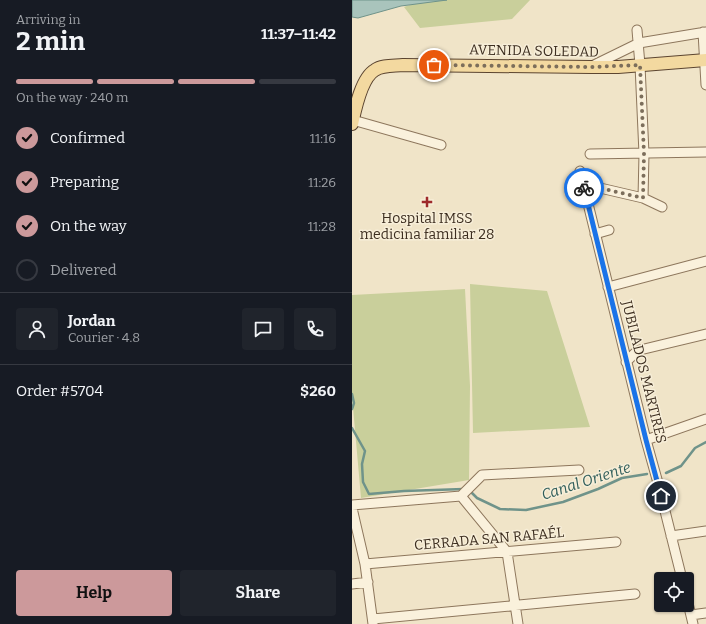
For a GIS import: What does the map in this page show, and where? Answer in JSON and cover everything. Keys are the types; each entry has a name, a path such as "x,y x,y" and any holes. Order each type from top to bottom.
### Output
{"main road":[{"name":"AVENIDA SOLEDAD","path":"353,122 366,79 375,70 388,66 591,67 705,60"}],"street":[{"path":"637,30 639,43 644,154 643,198"},
{"path":"591,67 639,43 704,32 706,85"},
{"path":"353,122 441,145"},
{"path":"590,154 706,152"},
{"name":"JUBILADOS MARTIRES","path":"580,171 626,362 680,572"},
{"path":"583,184 643,198 662,207"},
{"path":"595,234 609,230"},
{"path":"608,287 706,261"},
{"path":"626,362 640,350 706,334"},
{"path":"646,440 706,420"},
{"path":"352,505 461,496 482,475 579,470"},
{"path":"461,496 508,552 518,624"},
{"path":"352,508 365,564 373,622 635,594"},
{"path":"671,536 706,530"},
{"name":"CERRADA SAN RAFAÉL","path":"365,564 616,542"},
{"path":"352,584 368,582"},
{"path":"692,620 706,613"}],"green space":[{"path":"423,0 530,0 512,19 420,28 404,7"},
{"path":"470,284 547,291 590,427 473,433"},
{"path":"465,289 470,386 469,480 361,498 352,396 352,295"}],"water":[{"path":"352,0 447,0 401,6 358,18 352,17"}],"waterway":[{"name":"Canal Oriente","path":"352,394 354,403 352,409"},
{"name":"Canal Oriente","path":"352,428 365,451 362,464 363,482 369,494 464,489"},
{"name":"Canal Oriente","path":"666,473 681,466 695,448 706,442"},
{"name":"Canal Oriente","path":"469,490 477,498 500,509 526,510 563,502 622,478 647,474"}],"way so far":[{"path":"434,65 591,67 640,65 644,154 643,198 583,184 584,188"}],"place":[{"name":"Hospital IMSS medicina familiar 28","path":"427,202"}],"route":[{"path":"584,188 661,496"}]}
